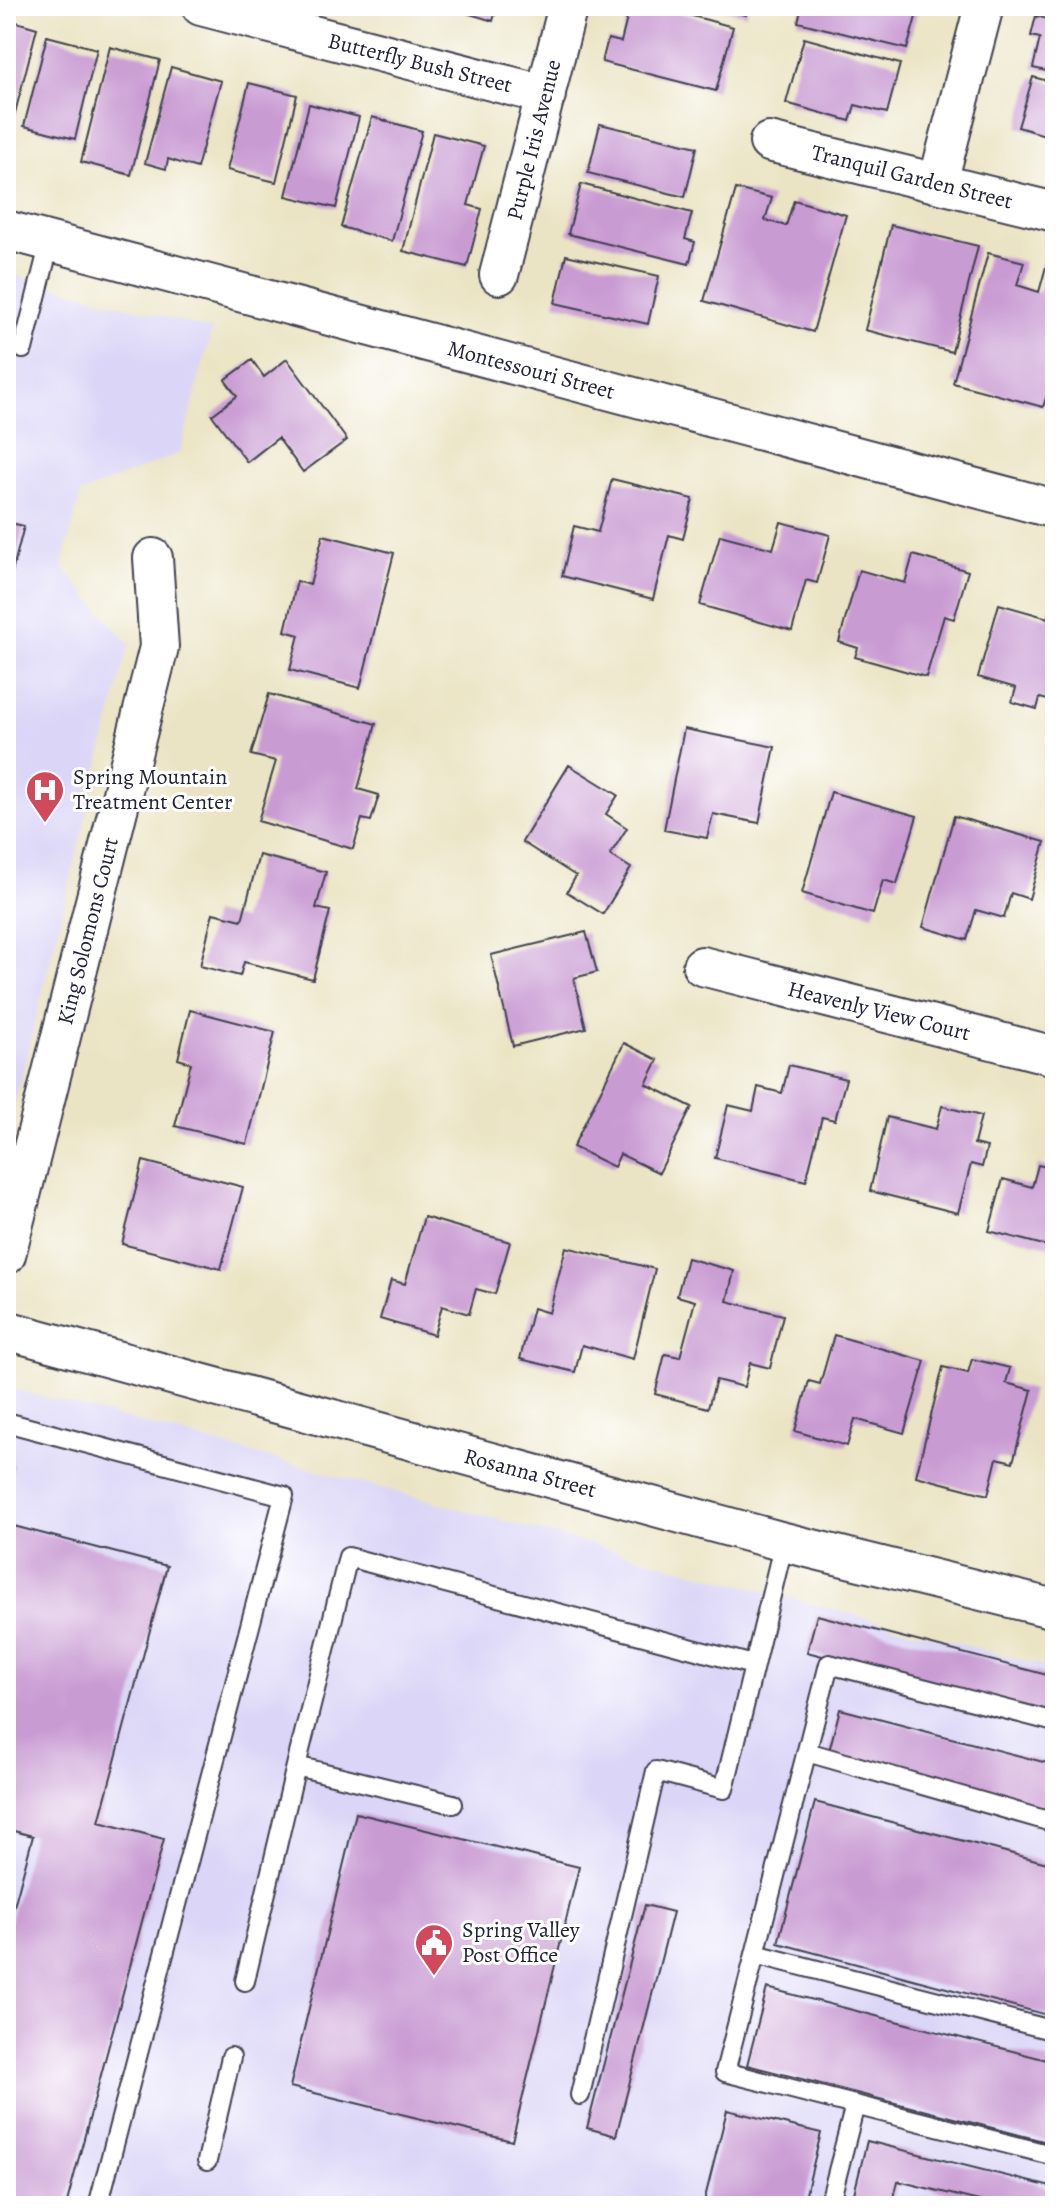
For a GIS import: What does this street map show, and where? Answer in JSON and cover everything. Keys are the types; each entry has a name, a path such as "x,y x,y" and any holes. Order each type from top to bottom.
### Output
{"street":[{"name":"Butterfly Bush Street","path":"201,6 299,18 546,95"},
{"name":"Purple Iris Avenue","path":"499,275 568,6"},
{"path":"938,182 984,6"},
{"name":"Tranquil Garden Street","path":"769,142 1055,212"},
{"name":"Montessouri Street","path":"6,230 1055,509"},
{"name":"King Solomons Court","path":"6,1255 159,647 153,558"},
{"name":"Heavenly View Court","path":"702,966 1055,1056"},
{"name":"Rosanna Street","path":"6,1330 784,1542 1055,1609"}],"lane":[{"path":"23,349 50,242"},
{"path":"6,1422 284,1496 98,2206"},
{"path":"580,2095 656,1771 724,1789 784,1542"},
{"path":"245,1981 348,1557 753,1665"},
{"path":"1055,1722 829,1664 725,2072 1055,2156"},
{"path":"807,1752 1055,1823"},
{"path":"296,1766 453,1804"},
{"path":"755,1954 1055,2031"},
{"path":"207,2161 231,2057"},
{"path":"829,2206 855,2105"}],"shaded area":[{"name":"Spring Mountain Treatment Center","path":"6,273 212,330 180,453 81,493 62,566 129,644 6,1138"},
{"path":"6,1387 1055,1669 1055,2206 6,2206"}],"building":[{"path":"444,6 497,6 493,21"},
{"path":"630,6 656,6 733,27 716,91 602,62 608,39 621,42"},
{"path":"711,6 748,6 746,15"},
{"path":"802,6 919,6 907,49 798,22"},
{"path":"1036,16 1055,21 1055,73 1033,68 1040,38 1031,36"},
{"path":"6,19 37,28 9,136 6,135"},
{"path":"47,36 97,49 75,139 24,126"},
{"path":"804,38 900,64 887,113 855,105 850,121 786,103"},
{"path":"110,47 160,60 131,175 81,162"},
{"path":"171,67 221,81 197,168 168,159 166,169 145,163"},
{"path":"1033,77 1055,83 1055,138 1018,127"},
{"path":"249,83 297,95 276,182 227,170"},
{"path":"309,104 359,117 336,208 286,196"},
{"path":"372,117 422,131 392,241 341,227"},
{"path":"600,124 697,147 685,197 588,173"},
{"path":"433,133 484,146 468,205 482,209 467,267 403,251"},
{"path":"581,184 692,213 685,239 695,242 689,264 568,234"},
{"path":"736,189 772,198 765,220 786,226 794,200 846,215 813,332 704,301"},
{"path":"891,225 978,246 952,352 865,330"},
{"path":"988,253 1024,262 1017,285 1039,292 1047,263 1055,266 1055,394 1048,392 1043,407 953,383"},
{"path":"566,255 659,276 648,324 555,303"},
{"path":"287,359 347,440 303,472 278,438 247,462 212,415 237,396 225,380 252,360 264,377"},
{"path":"612,479 693,499 683,539 669,535 653,599 562,576 574,526 598,532"},
{"path":"6,522 24,526 7,592 6,591"},
{"path":"781,522 830,535 817,583 806,580 792,631 700,605 720,535 773,549"},
{"path":"323,535 394,553 360,688 290,670 299,635 285,631 297,581 310,585"},
{"path":"913,555 968,571 954,619 944,616 926,677 855,657 858,648 839,642 859,570 905,583"},
{"path":"1055,594 1055,702 1040,698 1037,709 1012,702 1016,688 978,677 999,604 1048,618"},
{"path":"269,694 376,724 358,789 379,795 371,821 362,819 353,849 258,821 276,761 251,755"},
{"path":"684,729 775,747 759,823 713,814 707,838 664,830"},
{"path":"569,765 618,795 606,814 627,828 610,855 631,868 603,914 567,892 576,876 522,842"},
{"path":"831,792 917,816 897,884 883,880 873,914 802,893"},
{"path":"954,816 1045,842 1029,899 1011,893 1004,918 976,910 967,940 923,927"},
{"path":"259,855 326,872 316,908 330,911 313,979 244,962 240,976 200,966 213,913 242,920"},
{"path":"586,932 597,972 574,978 586,1028 513,1046 491,955"},
{"path":"190,1010 275,1032 247,1144 175,1126 191,1063 178,1059"},
{"path":"624,1043 658,1060 646,1084 692,1107 659,1173 620,1154 614,1167 573,1147"},
{"path":"789,1065 846,1079 835,1120 822,1117 806,1181 715,1158 728,1105 753,1111 758,1087 782,1093"},
{"path":"942,1106 981,1116 974,1144 987,1147 982,1167 971,1164 958,1213 870,1191 887,1117 936,1129"},
{"path":"143,1161 243,1187 221,1269 122,1244"},
{"path":"1038,1165 1055,1169 1055,1248 989,1231 1003,1179 1032,1187"},
{"path":"424,1217 510,1242 495,1294 476,1289 469,1314 442,1306 434,1335 380,1319 391,1280 405,1284"},
{"path":"566,1247 655,1269 633,1359 582,1345 575,1372 520,1359 533,1308 549,1313"},
{"path":"687,1258 734,1271 727,1301 783,1315 770,1368 750,1363 744,1387 716,1380 708,1408 655,1394 665,1354 680,1357 695,1301 677,1296"},
{"path":"834,1335 925,1361 904,1433 855,1419 847,1446 795,1431 809,1381 820,1384"},
{"path":"972,1359 1010,1368 1006,1383 1032,1390 1013,1462 997,1458 988,1495 916,1476 943,1367 968,1373"},
{"path":"6,1463 13,1464 7,1488 6,1488"},
{"path":"6,1524 167,1566 99,1822 164,1839 66,2206 6,2206 6,1936 33,1836 6,1829"},
{"path":"817,1615 1055,1677 1055,1716 807,1652"},
{"path":"840,1709 1055,1765 1055,1814 828,1755"},
{"path":"815,1802 1055,1865 1055,2017 778,1943"},
{"name":"Spring Valley Post Office","path":"356,1813 579,1867 512,2141 290,2087"},
{"path":"645,1905 673,1912 616,2136 587,2128"},
{"path":"767,1988 1055,2062 1055,2144 747,2065"},
{"path":"727,2110 821,2133 803,2206 703,2206"},
{"path":"867,2141 1055,2188 1055,2206 999,2206 898,2181 892,2206 851,2206"}],"place":[{"name":"Spring Mountain Treatment Center","path":"45,824"},
{"name":"Spring Valley Post Office","path":"434,1977"}]}
